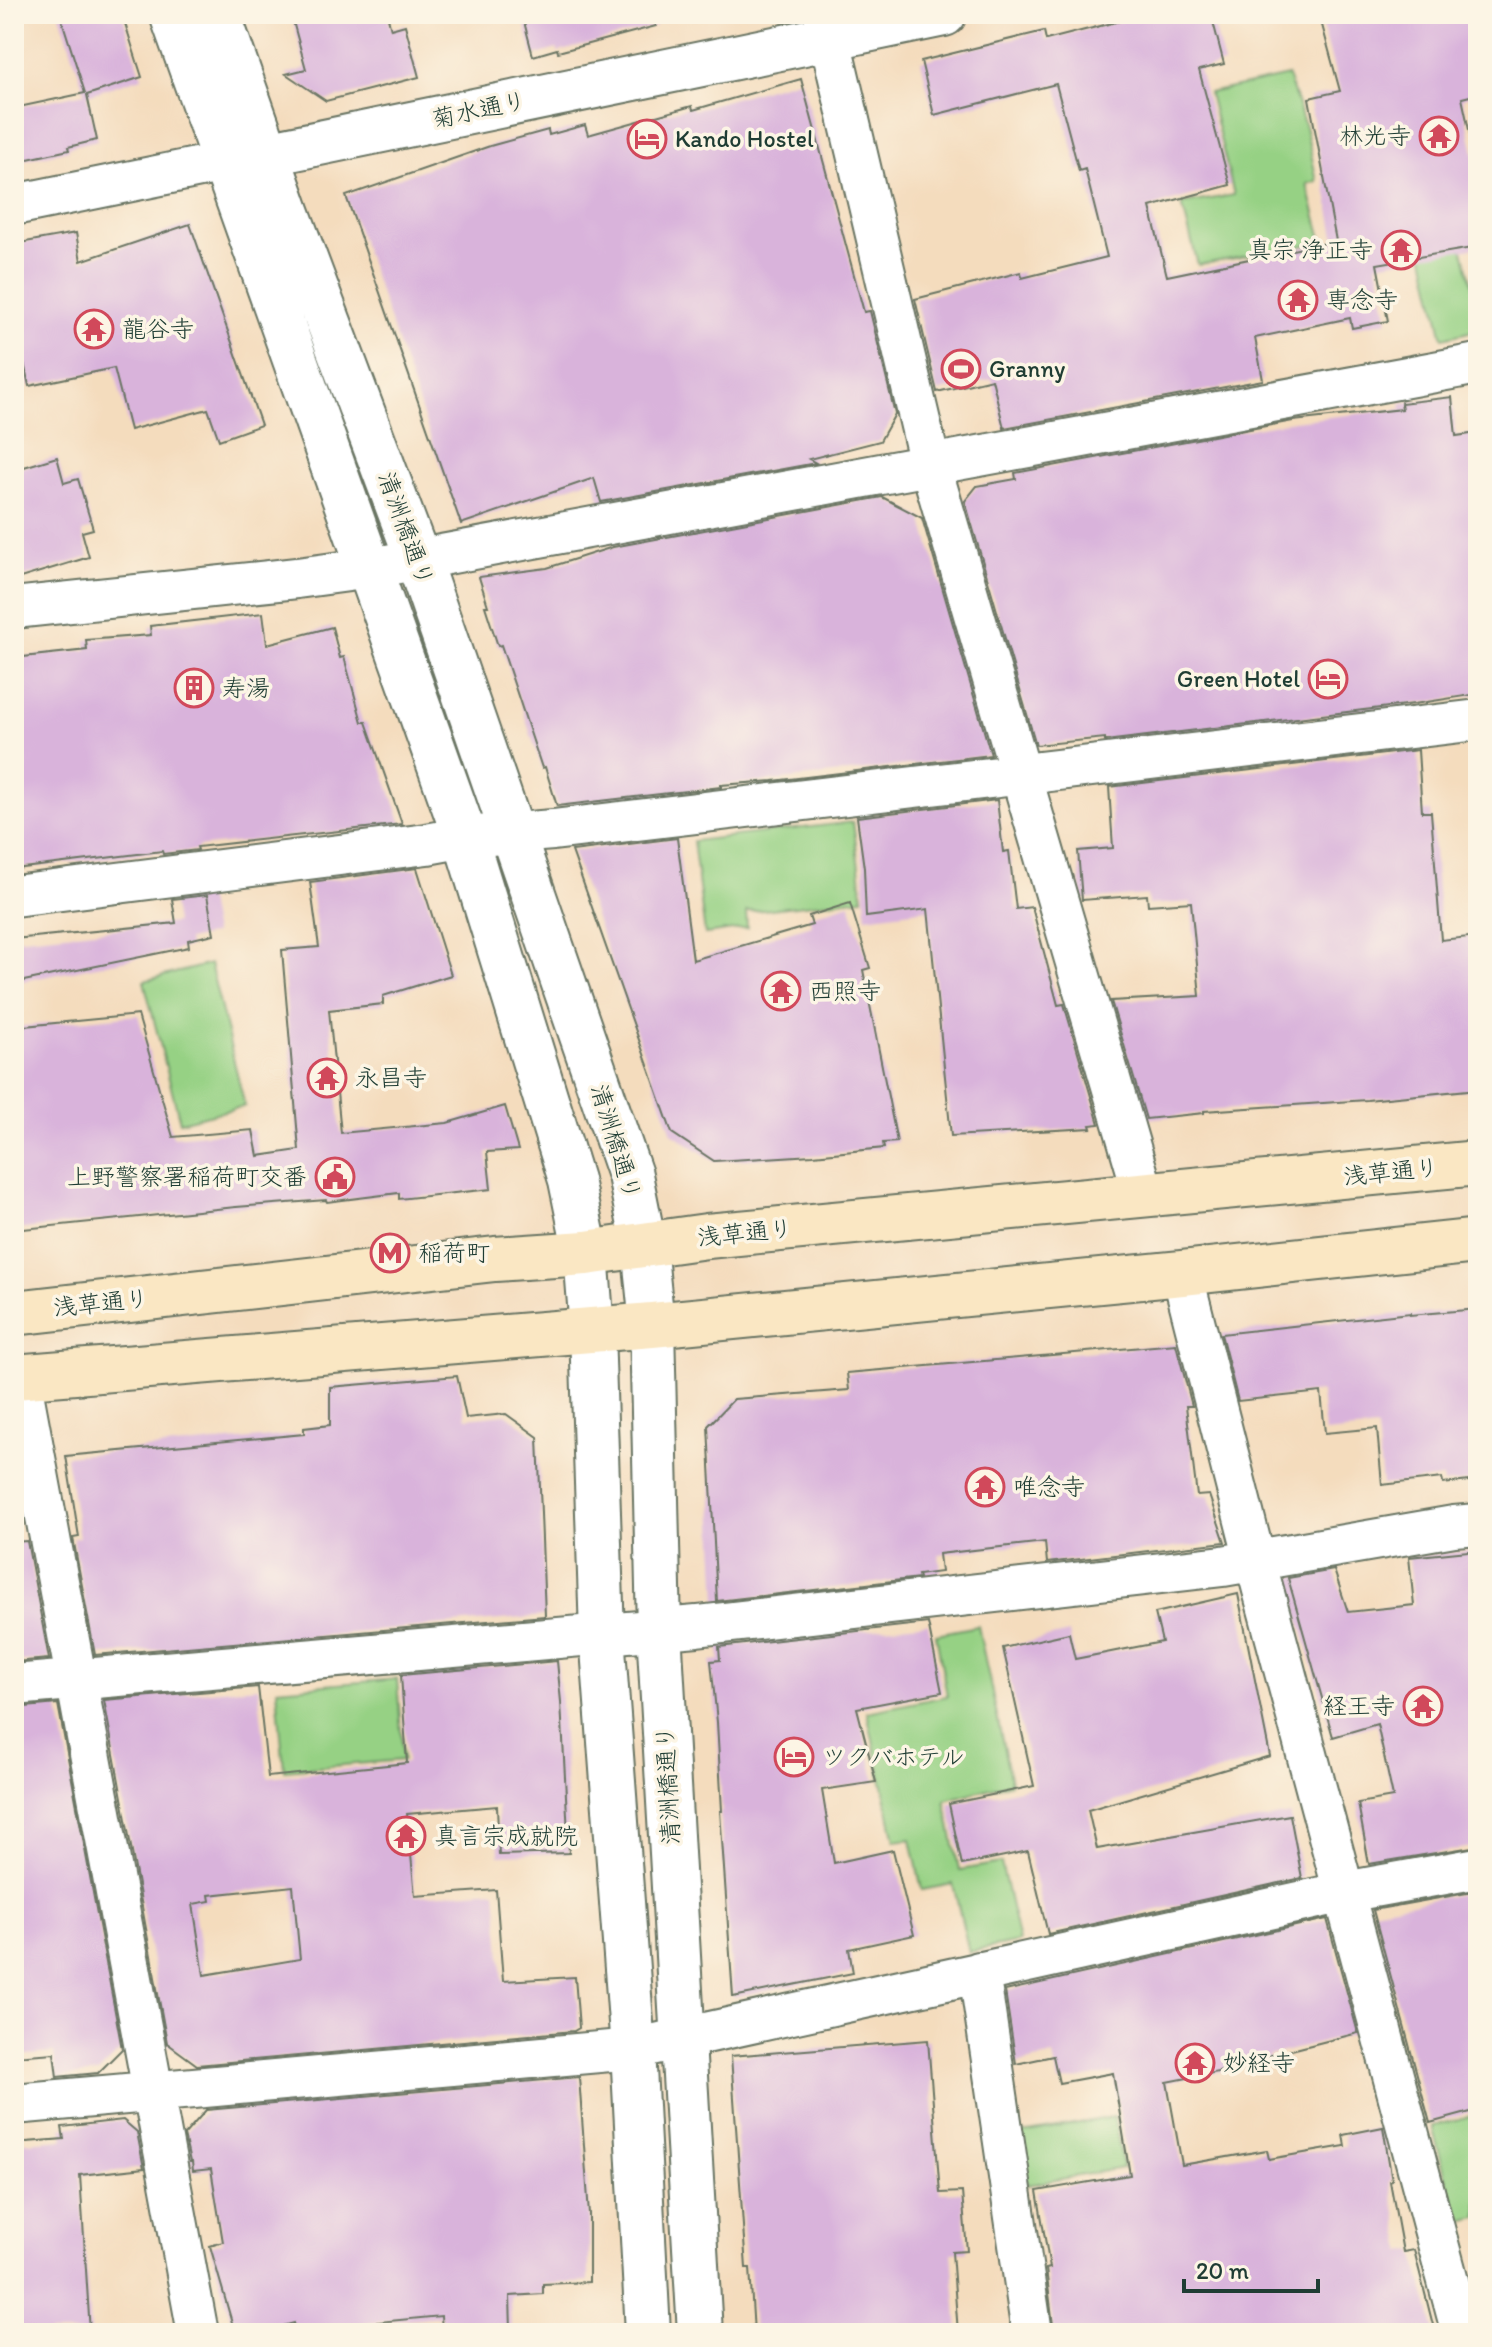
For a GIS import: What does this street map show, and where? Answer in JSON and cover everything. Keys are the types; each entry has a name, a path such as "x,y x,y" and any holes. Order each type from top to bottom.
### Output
{"main road":[{"name":"浅草通り","path":"14,1313 495,1259 586,1253 707,1236 1478,1163"},
{"path":"17,1377 652,1325 1478,1241"}],"street":[{"name":"清洲橋通り","path":"172,14 246,158 418,560 630,1175 644,1245 652,1325 659,1630 700,2333"},
{"name":"清洲橋通り","path":"218,14 246,158 371,568 465,837 571,1180 586,1253 592,1330 602,1635 633,2049 648,2333"},
{"name":"菊水通り","path":"14,205 246,158 826,25 944,14"},
{"path":"826,25 930,464 1144,1195"},
{"path":"14,608 371,568 1478,364"},
{"path":"14,896 465,837 513,834 1478,720"},
{"path":"1182,1273 1255,1560 1462,2333"},
{"path":"17,1377 198,2333"},
{"path":"14,1685 659,1630 1223,1566 1478,1524"},
{"path":"14,2104 633,2049 1345,1892 1478,1868"},
{"path":"979,1972 1032,2333"}],"green space":[{"path":"1288,76 1306,130 1317,181 1307,184 1323,242 1198,265 1182,204 1234,195 1209,93"},
{"path":"1455,219 1478,308 1478,330 1443,338 1417,227"},
{"path":"853,822 863,898 746,912 747,928 705,934 693,841"},
{"path":"210,964 245,1106 180,1122 144,981"},
{"path":"978,1626 1011,1783 945,1800 959,1870 1001,1863 1019,1942 969,1952 953,1884 922,1890 911,1839 895,1841 867,1712 947,1696 936,1634"},
{"path":"397,1679 403,1760 284,1770 277,1689"},
{"path":"1478,2114 1478,2217 1458,2222 1432,2126"},
{"path":"1114,2117 1123,2168 1027,2185 1017,2134"}],"building":[{"path":"60,14 122,14 142,77 87,95 97,140 68,147 69,150 14,162 14,108 85,93"},
{"path":"291,14 387,14 391,29 405,25 419,77 326,101 286,74 306,69"},
{"path":"522,14 655,14 656,26 533,56"},
{"path":"1147,14 1211,14 1224,64 1199,70 1230,185 1150,207 1167,276 1336,241 1309,98 1340,91 1319,14 1478,14 1478,94 1462,98 1478,171 1478,247 1377,264 1388,321 1352,328 1350,318 1255,338 1263,380 1004,428 992,379 937,392 915,299 1021,272 1022,278 1107,257 1085,169 1079,171 1056,84 934,115 921,61 1044,31 1046,40"},
{"path":"801,79 864,312 870,311 895,414 880,441 809,459 816,463 601,502 594,478 461,524 346,196 490,146 548,130 549,135 585,125 588,135 692,106 693,110"},
{"path":"190,224 261,425 219,440 208,409 130,430 114,368 29,386 14,316 14,244 76,233 81,261"},
{"path":"1452,397 1456,436 1478,433 1478,694 1105,741 1105,738 1036,745 965,501 977,486 1016,479 1015,473 1293,421 1402,409 1401,403"},
{"path":"57,457 64,483 78,479 93,529 82,532 89,557 14,580 14,470"},
{"path":"882,497 922,518 991,755 557,806 501,645 498,646 479,577 547,568 613,547"},
{"path":"263,613 267,644 332,627 340,658 344,657 362,722 366,722 402,824 14,869 14,658 87,650 86,640 151,635 150,626"},
{"path":"1418,750 1422,812 1431,812 1441,940 1478,936 1478,1089 1204,1111 1146,1119 1111,1001 1200,996 1191,902 1148,905 1147,895 1082,900 1078,851 1113,848 1109,787"},
{"path":"997,800 1003,852 1009,851 1016,909 1032,907 1058,1005 1064,1004 1099,1124 1090,1125 1091,1128 951,1136 928,909 866,917 864,868 857,817"},
{"path":"677,838 693,960 812,925 809,916 850,903 870,968 863,970 897,1142 883,1143 884,1148 714,1161 672,1133 572,851"},
{"path":"417,868 451,975 383,996 383,1004 329,1010 341,1133 447,1123 505,1106 518,1150 487,1152 491,1189 399,1199 399,1193 327,1202 236,1207 14,1230 14,1027 138,1015 173,1137 253,1130 258,1156 299,1150 282,950 319,947 310,882"},
{"path":"207,895 214,934 188,940 189,947 14,983 14,939 176,923 172,899"},
{"path":"1478,1309 1478,1480 1443,1484 1442,1478 1382,1485 1377,1428 1325,1433 1321,1392 1238,1401 1221,1334 1410,1313"},
{"path":"1176,1344 1192,1406 1186,1406 1197,1496 1209,1495 1225,1542 1047,1563 1045,1542 939,1554 941,1572 918,1575 919,1578 717,1601 708,1426 734,1399 849,1390 847,1373"},
{"path":"457,1376 466,1418 506,1414 538,1437 545,1616 95,1655 73,1538 79,1537 66,1456 304,1434 304,1428 330,1425 330,1387"},
{"path":"27,1541 49,1659 14,1662 14,1542"},
{"name":"経王寺","path":"1478,1550 1478,1846 1369,1864 1358,1803 1393,1797 1377,1724 1333,1737 1288,1578 1334,1570 1348,1612 1414,1605 1409,1557"},
{"path":"1238,1594 1270,1756 1088,1810 1097,1849 1290,1815 1302,1878 1048,1934 1028,1851 962,1865 949,1804 1034,1786 1003,1648 1069,1633 1075,1659 1162,1642 1155,1613"},
{"path":"928,1623 942,1692 857,1708 876,1782 822,1790 834,1863 893,1850 914,1935 849,1949 853,1973 733,1997 711,1661 720,1660 719,1647"},
{"path":"557,1661 569,1853 499,1855 497,1806 407,1814 415,1896 496,1890 503,1981 575,1977 579,2028 574,2031 197,2065 167,2043 104,1700 258,1687 268,1777 407,1763 401,1675","holes":["293,1886 300,1959 204,1975 193,1904 210,1901 209,1895"]},
{"path":"58,1704 122,2049 98,2073 57,2077 54,2053 14,2056 14,1708"},
{"path":"1478,1891 1478,2110 1430,2123 1373,1910"},
{"path":"1327,1919 1358,2033 1268,2056 1269,2062 1167,2082 1182,2165 1267,2150 1269,2159 1345,2146 1343,2135 1383,2127 1403,2252 1414,2250 1435,2333 1054,2333 1046,2269 1050,2268 1037,2191 1130,2175 1113,2073 1059,2083 1053,2056 1016,2064 1005,1991"},
{"path":"928,2040 940,2193 962,2192 967,2251 952,2252 958,2333 754,2333 750,2268 746,2268 731,2056"},
{"path":"579,2077 589,2214 589,2282 543,2284 543,2294 510,2296 511,2331 442,2332 441,2316 295,2330 294,2323 258,2333 235,2333 210,2246 223,2242 211,2169 193,2171 184,2135 206,2110"},
{"path":"123,2120 137,2132 144,2168 80,2175 90,2333 14,2333 14,2143 64,2139 62,2127"}],"place":[{"name":"林光寺","path":"1439,136"},
{"name":"Kando Hostel","path":"647,139"},
{"name":"真宗 浄正寺","path":"1401,250"},
{"name":"専念寺","path":"1298,300"},
{"name":"龍谷寺","path":"94,329"},
{"name":"Granny","path":"961,369"},
{"name":"Green Hotel","path":"1328,679"},
{"name":"寿湯","path":"194,688"},
{"name":"西照寺","path":"781,991"},
{"name":"永昌寺","path":"327,1078"},
{"name":"上野警察署稲荷町交番","path":"335,1177"},
{"name":"稲荷町","path":"390,1253"},
{"name":"唯念寺","path":"985,1487"},
{"name":"経王寺","path":"1423,1706"},
{"name":"ツクバホテル","path":"794,1757"},
{"name":"真言宗成就院","path":"406,1836"},
{"name":"妙経寺","path":"1195,2063"}]}
